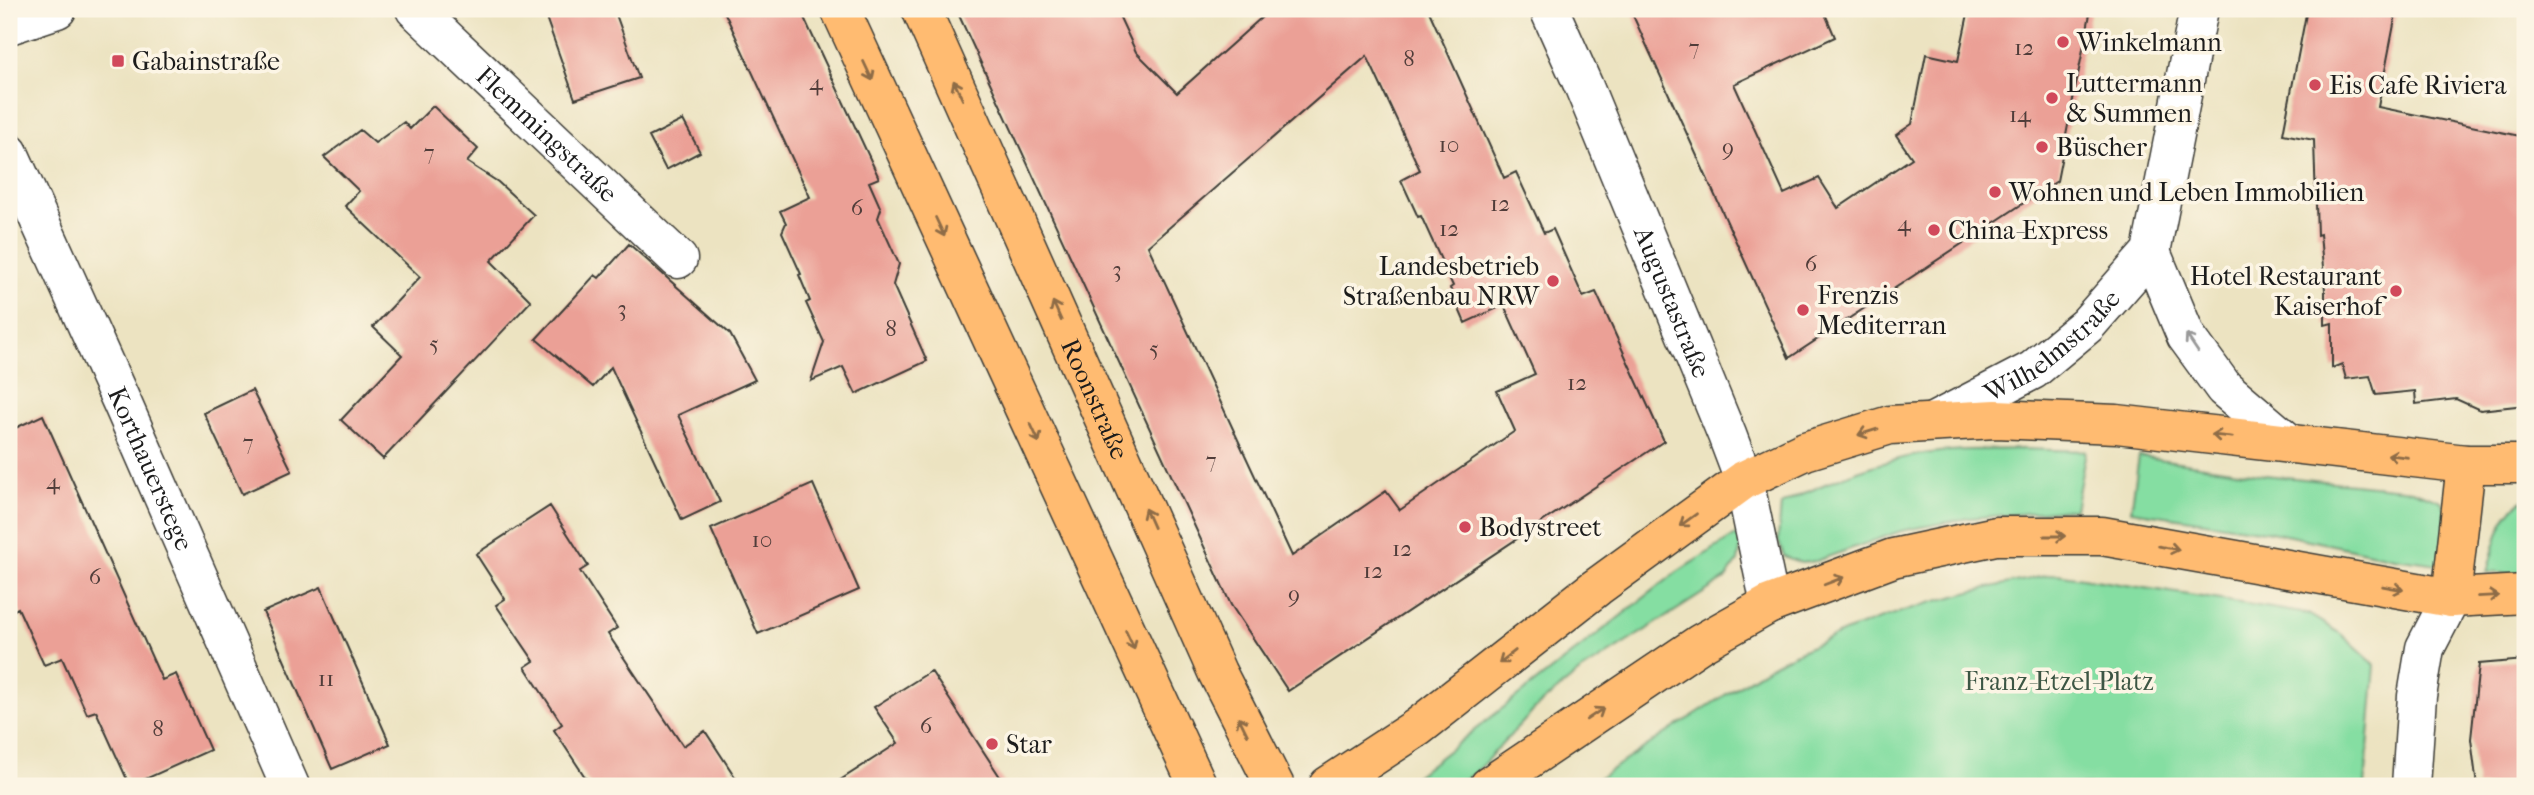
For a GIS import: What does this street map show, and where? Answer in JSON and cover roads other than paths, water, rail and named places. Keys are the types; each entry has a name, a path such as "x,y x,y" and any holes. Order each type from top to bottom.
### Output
{"main road":[{"path":"840,9 1198,786"},
{"name":"Roonstraße","path":"921,9 1217,672 1275,786"},
{"path":"1328,786 1418,727 1597,587 1744,480 1805,451 1890,425 1996,419 2117,424 2466,464 2525,464"},
{"path":"2451,598 2466,464"},
{"path":"1489,786 1701,643 1770,604 1893,558 1996,537 2102,536 2451,598 2525,594"}],"street":[{"path":"9,25 58,9"},
{"name":"Flemmingstraße","path":"415,9 678,260"},
{"name":"Augustastraße","path":"1549,9 1616,164 1744,480 1770,604"},
{"path":"2199,9 2151,252 2186,336 2224,388 2290,444"},
{"name":"Korthauerstege","path":"9,153 290,786"},
{"name":"Wilhelmstraße","path":"1935,421 2033,370 2087,325 2151,252"},
{"path":"2411,786 2417,696 2425,648 2451,598"}],"place":[{"name":"Winkelmann","path":"2063,42"},
{"name":"Gabainstraße","path":"118,61"},
{"name":"Eis Cafe Riviera","path":"2315,85"},
{"name":"Luttermann & Summen","path":"2052,98"},
{"name":"Büscher","path":"2042,147"},
{"name":"Wohnen und Leben Immobilien","path":"1995,192"},
{"name":"China-Express","path":"1934,230"},
{"name":"Landesbetrieb Straßenbau NRW","path":"1553,281"},
{"name":"Hotel Restaurant Kaiserhof","path":"2396,291"},
{"name":"Frenzis Mediterran","path":"1803,310"},
{"name":"Bodystreet","path":"1465,527"},
{"name":"Star","path":"992,744"}],"park label":[{"name":"Franz-Etzel-Platz","path":"2059,681"}]}
